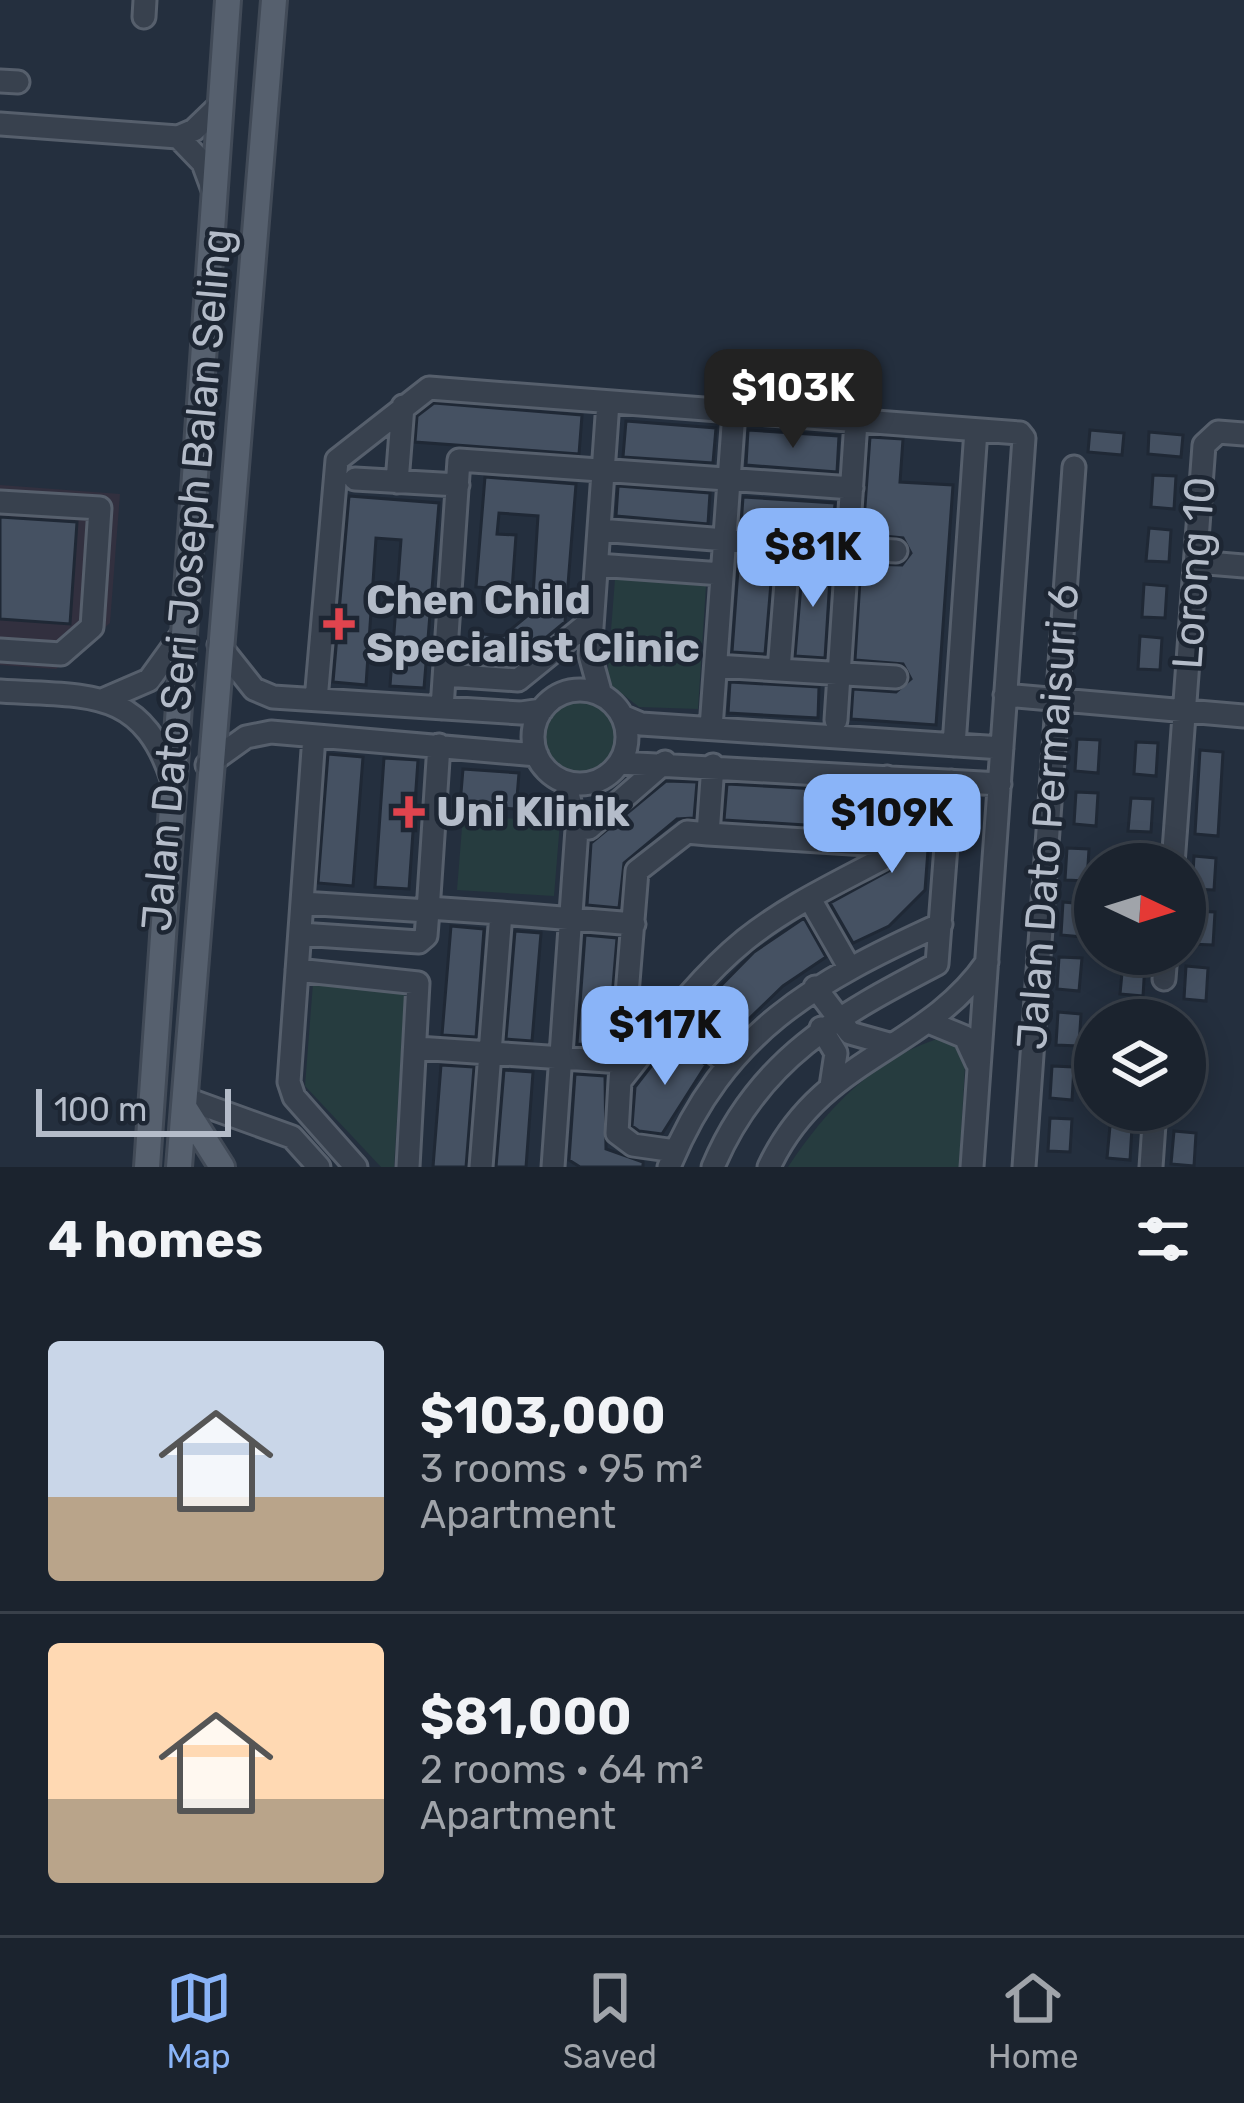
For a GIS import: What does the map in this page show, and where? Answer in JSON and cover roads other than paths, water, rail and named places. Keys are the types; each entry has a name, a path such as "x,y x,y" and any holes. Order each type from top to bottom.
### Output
{"main road":[{"name":"Jalan Dato Seri Joseph Balan Seling","path":"147,1167 228,0"},
{"name":"Jalan Dato Seri Joseph Balan Seling","path":"178,1167 207,765 274,0"},
{"path":"183,1101 222,1167"}],"street":[{"path":"0,124 178,137 194,130 220,104"},
{"path":"178,137 202,163 213,190"},
{"path":"316,700 337,460 403,406 436,388 1020,433 1024,438 972,1167"},
{"path":"608,402 590,655 601,695 622,716 641,724 954,745 1002,739 1049,698"},
{"path":"398,482 403,406"},
{"path":"711,728 734,412"},
{"path":"836,720 856,421"},
{"path":"954,745 976,430"},
{"name":"Lorong 10","path":"1175,843 1209,436 1244,434"},
{"path":"442,708 459,460 852,488"},
{"name":"Jalan Dato Permaisuri 6","path":"1024,1167 1049,698 1074,466"},
{"path":"355,479 458,485"},
{"path":"0,502 100,508 92,627 61,654 0,650"},
{"path":"599,530 896,551"},
{"path":"779,670 789,545"},
{"path":"1196,562 1244,566"},
{"path":"597,565 722,574"},
{"path":"445,675 518,680 592,620"},
{"path":"105,699 149,680 183,633"},
{"path":"1008,642 1019,677 1049,698"},
{"path":"220,645 254,689 316,700 542,710"},
{"path":"537,755 536,724 542,710 568,692 590,655"},
{"path":"716,666 896,677"},
{"path":"0,691 105,699 146,722 160,743 172,779"},
{"path":"568,692 601,695"},
{"path":"1005,695 1244,716"},
{"path":"620,763 627,732 622,716"},
{"path":"207,765 246,737 271,732 537,755 565,782 577,829 553,1167"},
{"path":"314,736 290,1090 356,1167"},
{"path":"300,934 419,942 426,936 439,745"},
{"path":"577,829 589,828 664,762"},
{"path":"577,829 596,782 620,763 1000,784"},
{"path":"708,834 713,765"},
{"path":"621,1072 744,941 882,859 887,777"},
{"path":"713,1167 730,1131 776,1069 829,1023 937,964 951,781"},
{"path":"565,782 596,782"},
{"path":"883,845 687,832 638,872 617,1133 633,1145 672,1159 695,1110 727,1063 764,1024 815,987 941,924"},
{"path":"810,899 849,968"},
{"path":"302,903 634,924"},
{"path":"481,1167 500,913"},
{"path":"769,1167 808,1109 831,1087 889,1044 931,1024 960,998 989,958"},
{"path":"297,970 418,983 408,1167"},
{"path":"1164,975 1164,980"},
{"path":"815,987 836,1053 831,1087"},
{"path":"670,1017 727,1063"},
{"path":"829,1023 858,1039 889,1044"},
{"path":"931,1024 965,1037 979,1073"},
{"path":"416,1048 561,1058 621,1072"},
{"path":"183,1101 292,1137 319,1167"},
{"path":"695,1110 730,1131"},
{"path":"1151,1167 1154,1131"}],"place":[{"name":"Chen Child Specialist Clinic","path":"339,624"},
{"name":"Uni Klinik","path":"409,812"}]}
